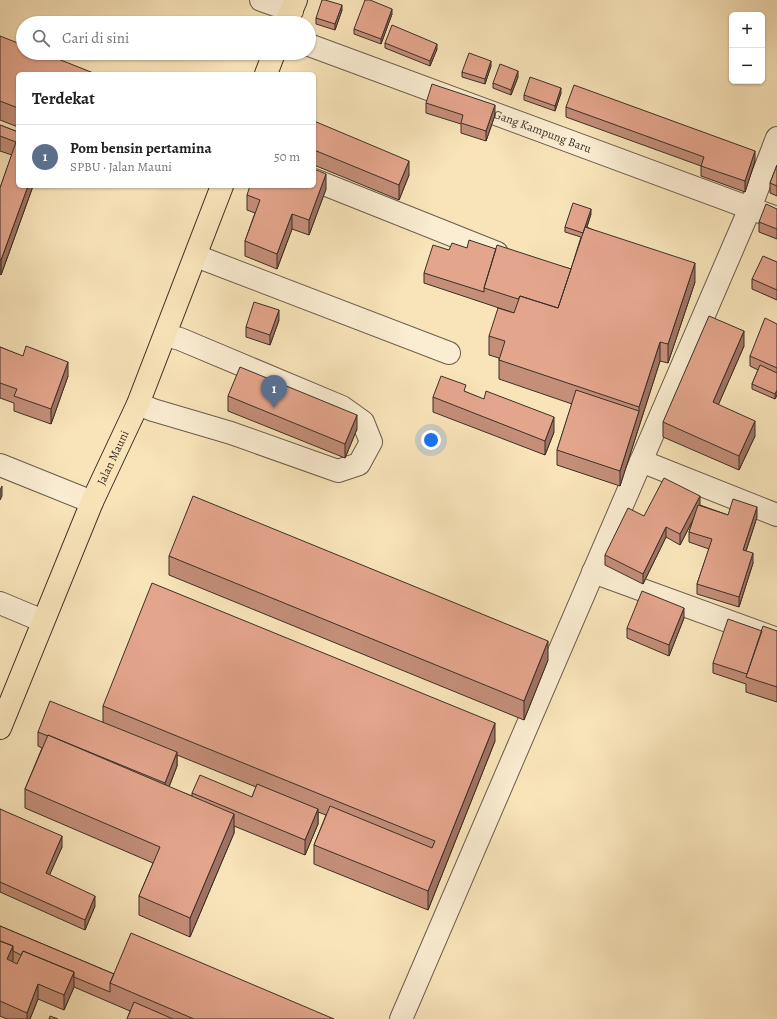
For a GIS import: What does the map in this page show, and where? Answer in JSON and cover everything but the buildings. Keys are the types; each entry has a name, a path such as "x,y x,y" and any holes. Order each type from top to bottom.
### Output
{"main road":[{"path":"267,72 271,60"},
{"name":"Jalan Mauni","path":"0,728 92,502 138,404 221,188"}],"street":[{"path":"261,0 291,11"},
{"name":"Gang Kampung Baru","path":"316,48 777,218"},
{"path":"404,1018 593,572 750,208 777,138"},
{"path":"316,181 502,255"},
{"path":"196,256 449,353"},
{"path":"138,404 238,436 338,471 360,464 371,442 362,422 342,406 180,339 165,335"},
{"path":"642,460 777,515"},
{"path":"0,466 92,502"},
{"path":"593,572 777,640"},
{"path":"0,603 44,620"}],"place":[{"name":"Pom bensin pertamina","path":"274,408"}]}
